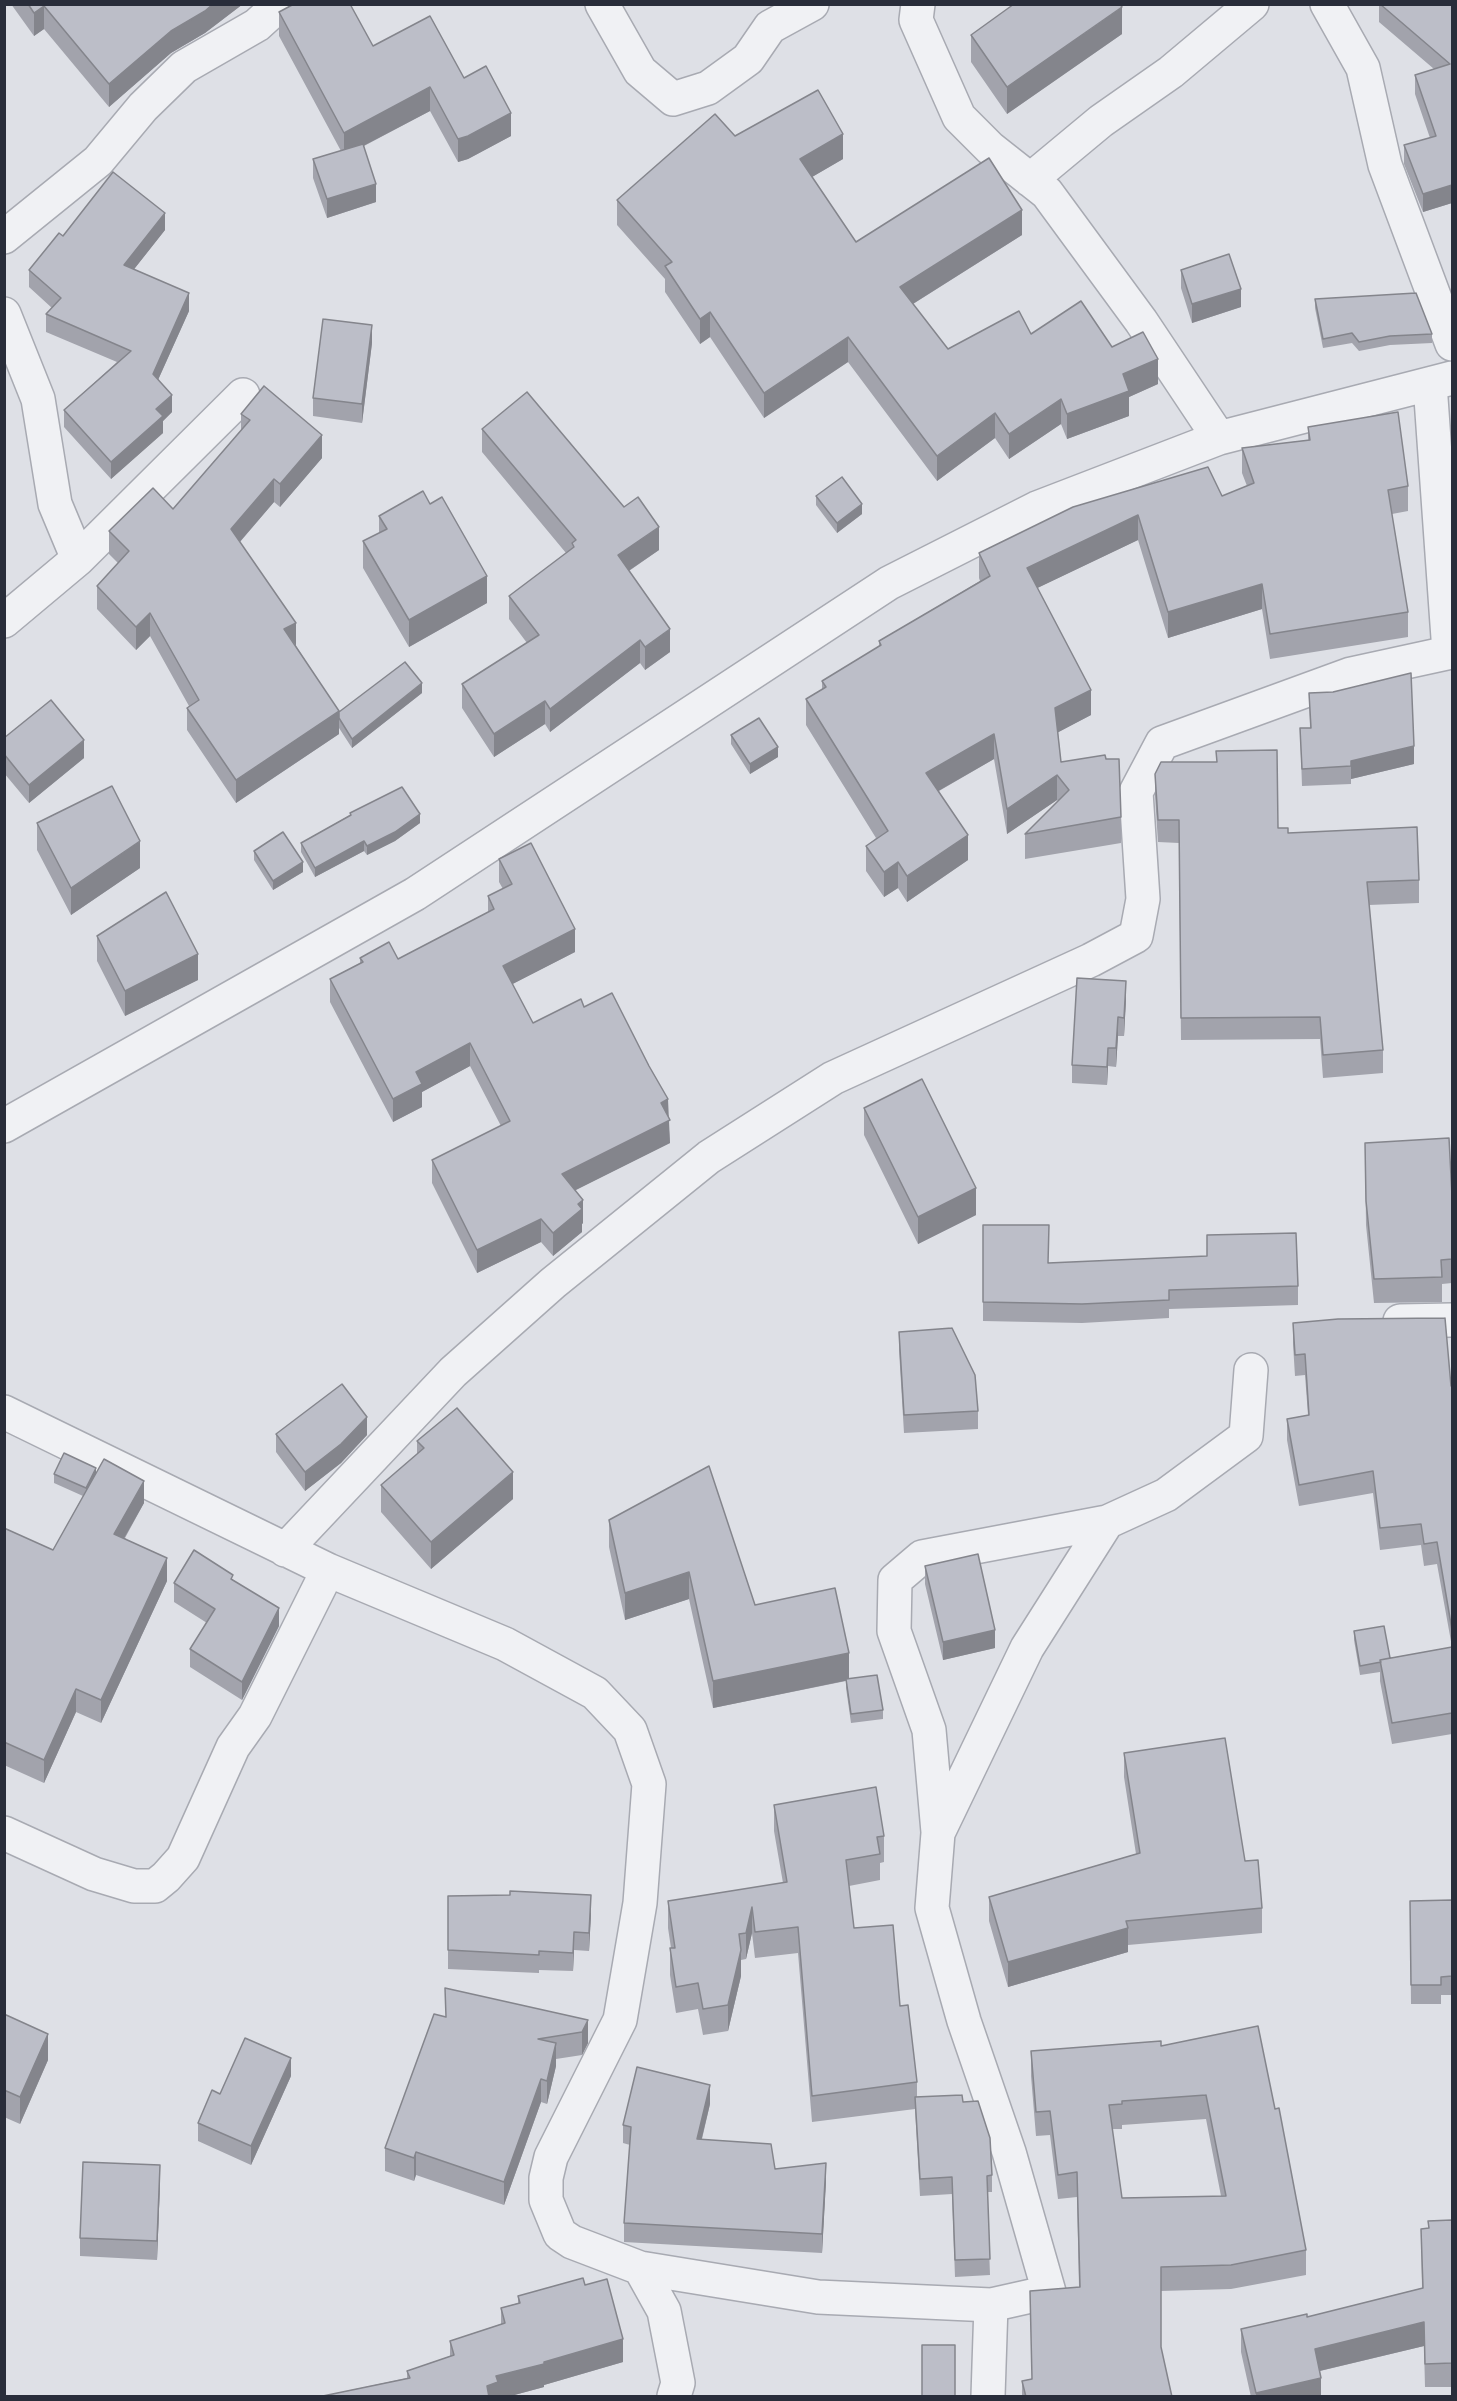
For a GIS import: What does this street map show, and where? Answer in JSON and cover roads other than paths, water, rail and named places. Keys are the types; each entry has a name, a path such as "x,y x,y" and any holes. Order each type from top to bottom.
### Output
{"street":[{"path":"4,237 98,160 143,107 184,67 257,25 280,4"},
{"path":"602,4 640,71 673,99 708,88 748,59 770,27 812,4"},
{"path":"918,4 916,20 958,117 990,148 1047,193 1142,321 1219,438"},
{"path":"1030,180 1101,121 1171,72 1252,4"},
{"path":"1327,4 1363,68 1385,165 1452,344"},
{"path":"4,314 38,399 55,504 78,559"},
{"path":"4,1126 415,894 889,583 1037,508 1219,438 1441,381 1451,652 1351,674 1162,742 1136,792 1143,899 1136,936 1091,960 833,1078 709,1157 553,1283 453,1372 285,1550"},
{"path":"4,621 78,559 243,395"},
{"path":"1369,1322 1452,1320"},
{"path":"4,1412 328,1570 505,1644 595,1693 630,1730 649,1784 640,1903 620,2020 552,2157 546,2178 546,2200 560,2234 572,2242 640,2268 818,2297 991,2305 1049,2292 1009,2152 964,2021 932,1908 938,1833 929,1730 894,1631 895,1580 922,1557 1107,1522 1166,1495 1246,1436 1251,1370"},
{"path":"938,1833 1026,1648 1107,1522"},
{"path":"4,1833 94,1874 134,1886 155,1886 183,1858 233,1747 255,1716 328,1570"},
{"path":"640,2268 664,2311 678,2383 674,2397"},
{"path":"988,2397 991,2305"}]}
